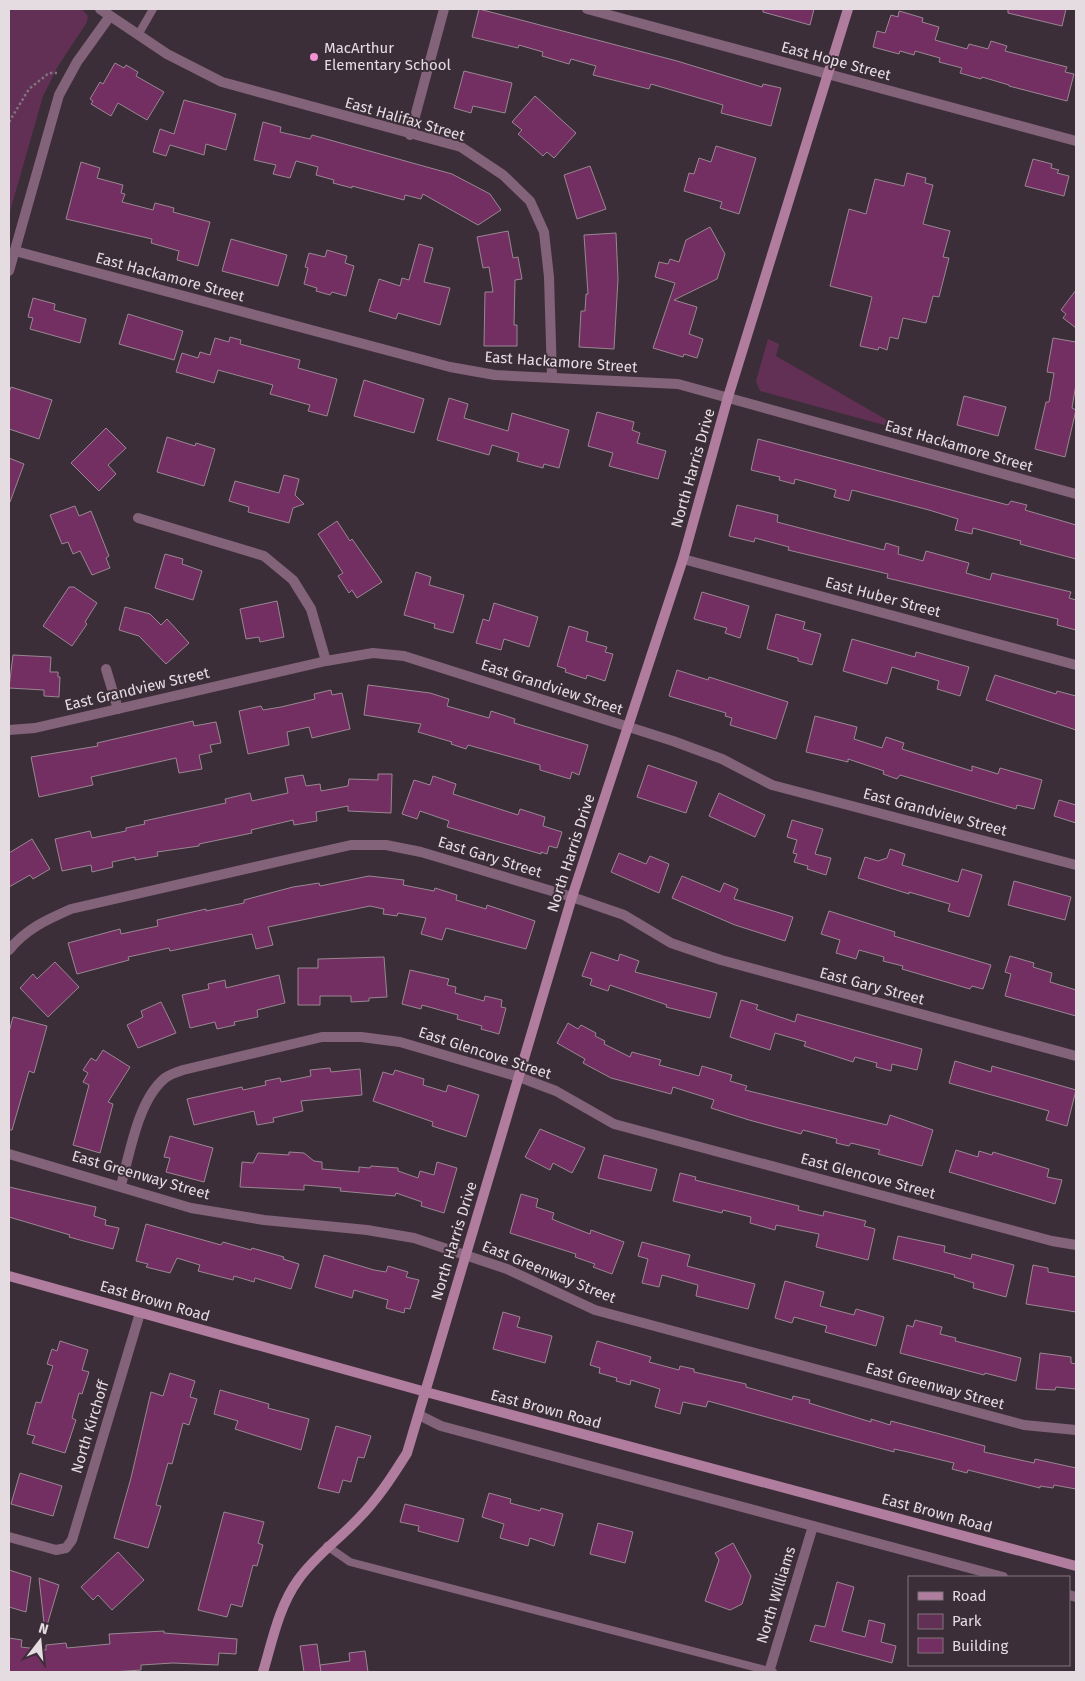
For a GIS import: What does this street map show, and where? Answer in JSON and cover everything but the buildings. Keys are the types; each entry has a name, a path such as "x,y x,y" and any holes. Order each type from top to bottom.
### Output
{"street":[{"name":"East Halifax Street","path":"100,9 167,54 222,82 410,135 460,147 503,175 530,201 544,232 549,277 552,377"},
{"path":"410,135 444,9"},
{"name":"East Hope Street","path":"587,9 1076,141"},
{"name":"North Harris Drive","path":"263,1672 284,1606 298,1580 328,1546 356,1521 383,1492 407,1453 420,1415 465,1255 572,898 683,559 728,397 848,9"},
{"path":"9,271 59,95 77,62 110,16"},
{"name":"East Hackamore Street","path":"15,251 450,367 495,375 678,384 1076,494"},
{"path":"138,518 264,556 293,580 311,609 326,661"},
{"name":"East Huber Street","path":"683,559 1076,665"},
{"name":"East Grandview Street","path":"9,730 35,728 326,661 373,653 404,656 673,741 722,759 772,785 1076,865"},
{"path":"106,669 118,709"},
{"name":"East Gary Street","path":"9,950 20,936 41,922 70,909 351,845 386,845 421,852 624,915 671,943 721,960 1076,1056"},
{"name":"East Glencove Street","path":"121,1185 144,1106 166,1076 183,1070 322,1037 361,1037 400,1042 519,1077 556,1091 614,1124 1052,1241 1076,1244"},
{"name":"East Greenway Street","path":"9,1154 121,1185 191,1208 264,1220 367,1230 414,1238 507,1269 595,1310 1024,1425 1076,1430"},
{"name":"East Brown Road","path":"9,1276 426,1392 1076,1566"},
{"name":"North Kirchoff","path":"9,1537 56,1550 66,1548 72,1540 140,1313"},
{"path":"420,1415 441,1426 999,1576"},
{"name":"North Williams","path":"770,1672 813,1526"}],"lane":[{"path":"138,35 153,9"},
{"path":"328,1546 350,1562 770,1672"}],"path":[{"path":"9,122 34,83 49,73 56,73"}],"green space":[{"path":"9,9 82,9 88,16 87,22 58,66 43,96 9,215"},
{"path":"768,339 779,344 776,356 906,431 760,391 756,381"}],"place":[{"name":"MacArthur Elementary School","path":"314,57"}]}
